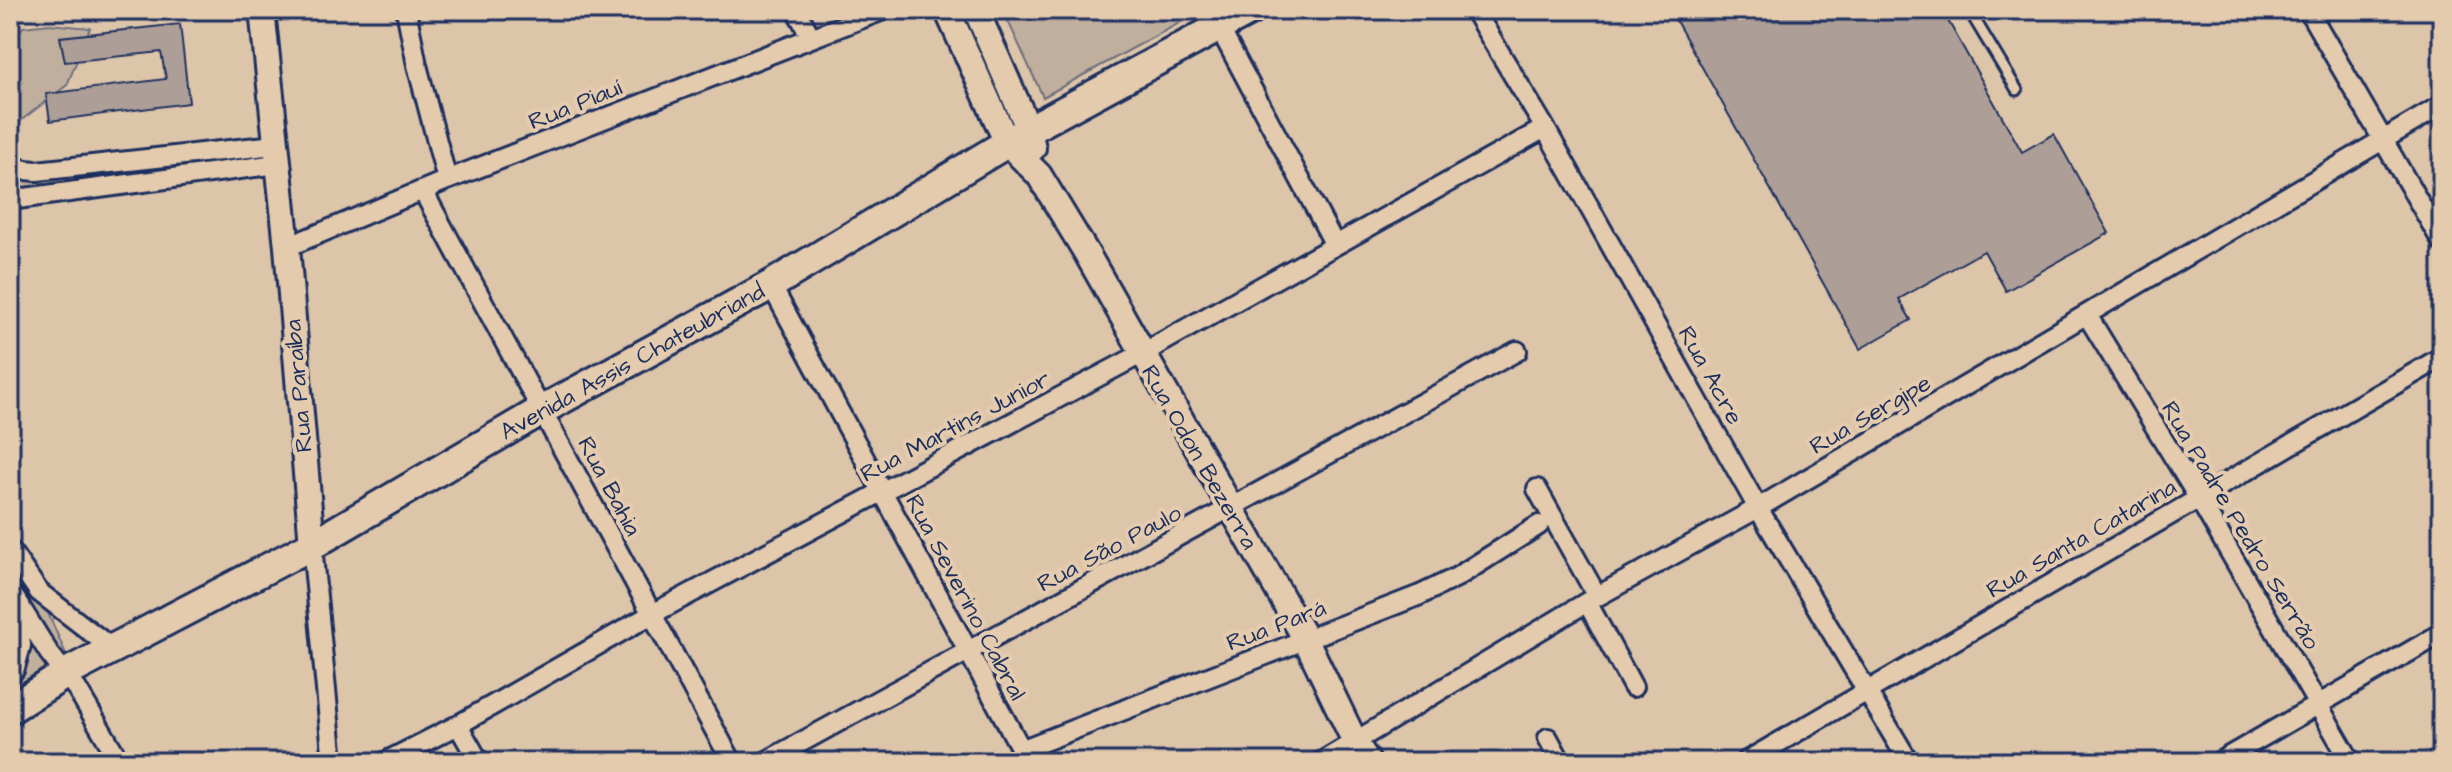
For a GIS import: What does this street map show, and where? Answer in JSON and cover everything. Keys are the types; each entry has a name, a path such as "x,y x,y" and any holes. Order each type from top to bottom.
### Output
{"main road":[{"name":"Rua Paraíba","path":"262,10 287,247 312,545"},
{"path":"947,10 1018,137"},
{"path":"976,10 1018,137"},
{"name":"Avenida Assis Chateubriand","path":"10,709 71,681 114,650 312,545 542,410 771,285 1018,137 1251,10"},
{"name":"Rua Odon Bezerra","path":"1018,137 1306,640 1359,755"},
{"path":"10,600 16,645 10,667"}],"street":[{"path":"406,10 447,180"},
{"path":"796,10 811,37"},
{"name":"Rua Piauí","path":"287,247 447,180 883,10"},
{"name":"Rua Acre","path":"1474,10 1545,128 1758,508 1909,762"},
{"path":"2308,10 2442,242"},
{"path":"1220,29 1335,245"},
{"name":"Rua Sergipe","path":"1321,762 1359,755 1592,599 1758,508 2442,105"},
{"name":"Rua Martins Junior","path":"385,762 458,725 652,614 1141,354 1545,128"},
{"path":"10,165 37,171 276,155"},
{"path":"10,200 276,155"},
{"name":"Rua Bahia","path":"423,191 732,762"},
{"name":"Rua Severino Cabral","path":"771,285 1025,756"},
{"name":"Rua Padre Pedro Serrão","path":"2087,315 2198,497 2351,762"},
{"name":"Rua São Paulo","path":"765,762 1517,351"},
{"name":"Rua Santa Catarina","path":"1745,762 2442,357"},
{"path":"1537,489 1633,687"},
{"name":"Rua Pará","path":"1025,756 1432,589 1539,525"},
{"name":"Rua Paraíba","path":"312,545 333,762"},
{"path":"10,550 39,592 114,650"},
{"path":"10,590 120,762"},
{"path":"2219,762 2442,633"},
{"path":"458,725 479,762"},
{"path":"1548,738 1561,762"}],"lane":[{"path":"1969,10 2017,90"}],"shaded area":[{"path":"1003,10 1191,10 1194,15 1043,97"},
{"path":"50,24 90,28 67,85 10,129 12,42 23,27"},
{"path":"271,150 269,162 10,194 10,172"},
{"path":"10,536 29,570 70,663 65,666 36,612 10,580"},
{"path":"17,605 56,673 10,702 10,684 21,646"}],"building":[{"path":"1670,10 1942,10 2022,152 2054,134 2109,233 2006,291 1984,251 1899,299 1911,320 1860,349"},
{"path":"180,24 189,103 50,121 46,94 166,79 161,52 65,62 60,37"}]}
